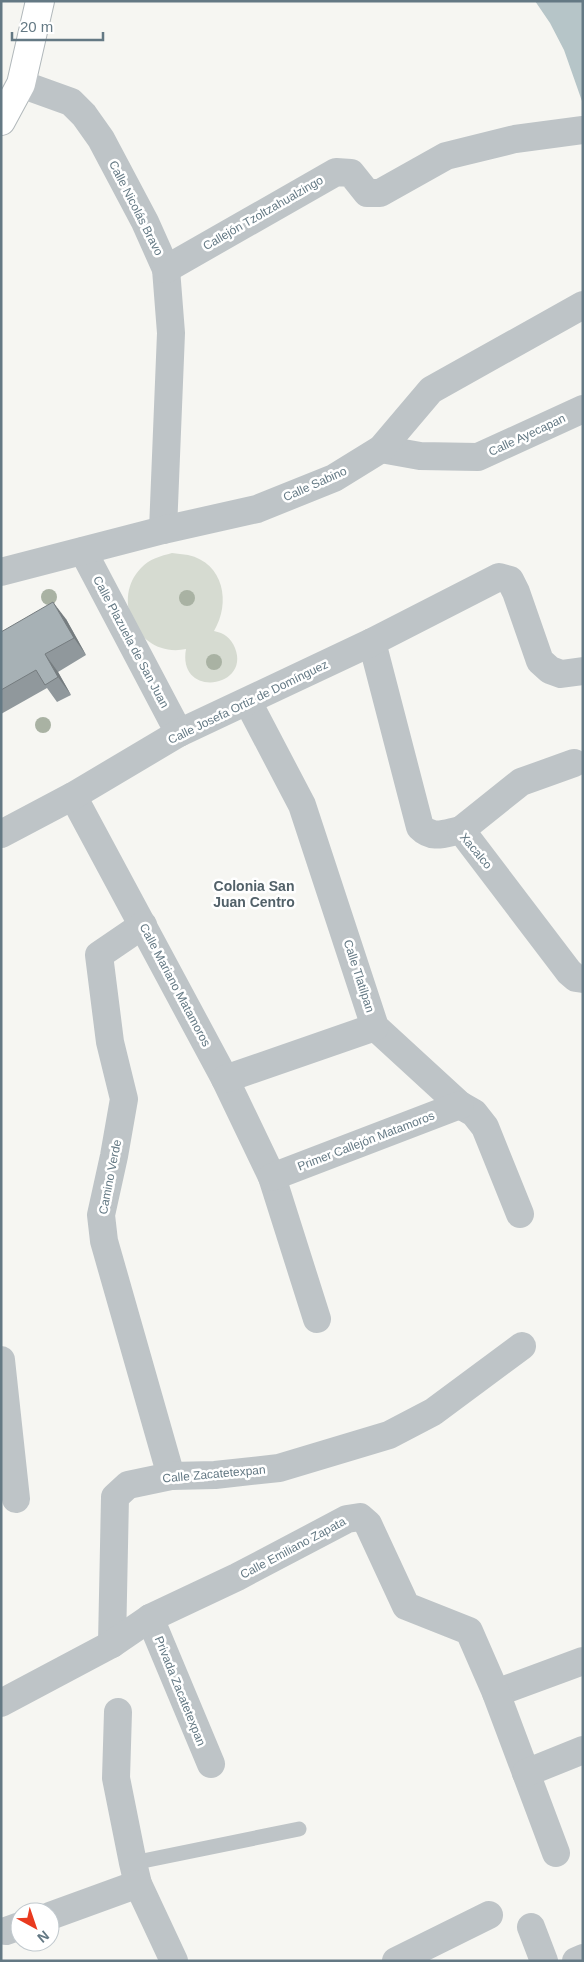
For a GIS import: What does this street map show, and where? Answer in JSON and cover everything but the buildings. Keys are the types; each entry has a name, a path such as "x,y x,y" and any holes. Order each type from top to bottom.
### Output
{"street":[{"path":"1,121 21,84 40,1"},
{"name":"Calle Nicolás Bravo","path":"21,84 71,102 84,115 101,140 146,222 166,269 171,333 163,530"},
{"name":"Callejón Tzoltzahualzingo","path":"166,269 336,172 351,173 367,193 380,193 446,156 515,139 583,130"},
{"name":"Calle Sabino","path":"1,572 163,530 257,509 334,478 381,449 431,390 583,305"},
{"name":"Calle Ayecapan","path":"381,449 420,456 478,458 583,409"},
{"name":"Calle Plazuela de San Juan","path":"83,551 179,734"},
{"name":"Calle Josefa Ortiz de Domínguez","path":"1,834 73,796 179,734 372,642 499,577 510,580 516,592 540,661 550,670 561,674 583,671"},
{"name":"Xacalco","path":"372,642 420,827 432,835 461,830 569,972 576,978 583,979"},
{"name":"Calle Tlatilpan","path":"248,702 302,804 375,1027 460,1105 474,1113 485,1127 520,1214"},
{"path":"461,830 521,782 574,763"},
{"name":"Calle Mariano Matamoros","path":"73,796 225,1079 272,1177 317,1319"},
{"name":"Camino Verde","path":"143,925 99,955 110,1042 124,1099 101,1216 104,1240 171,1476"},
{"path":"225,1079 375,1027"},
{"name":"Primer Callejón Matamoros","path":"272,1177 460,1105"},
{"name":"Calle Zacatetexpan","path":"112,1644 116,1497 128,1485 171,1476 215,1475 279,1468 389,1435 433,1412 522,1346"},
{"path":"1,1360 16,1499"},
{"name":"Calle Emiliano Zapata","path":"1,1703 112,1644 150,1618 237,1577 347,1518 360,1517 368,1524 406,1606 469,1631 496,1693 556,1852"},
{"name":"Privada Zacatetexpan","path":"150,1618 210,1764"},
{"path":"496,1693 583,1660"},
{"path":"118,1712 116,1778 135,1874 174,1961"},
{"path":"526,1773 583,1750"},
{"path":"60,1911 135,1874"},
{"path":"396,1961 489,1914"},
{"path":"531,1927 544,1961"},
{"path":"576,1961 583,1958"}],"lane":[{"path":"135,1874 299,1829"}],"shaded area":[{"path":"535,1 583,1 583,104 564,50 550,23"},
{"path":"172,553 200,559 210,566 217,575 223,597 219,620 214,631 221,633 231,641 235,648 237,662 233,672 224,679 213,682 202,681 192,676 186,665 186,649 170,650 155,645 143,636 134,625 129,611 128,596 132,581 148,562"}],"district":[{"name":"Colonia San Juan Centro","path":"254,894"}]}
